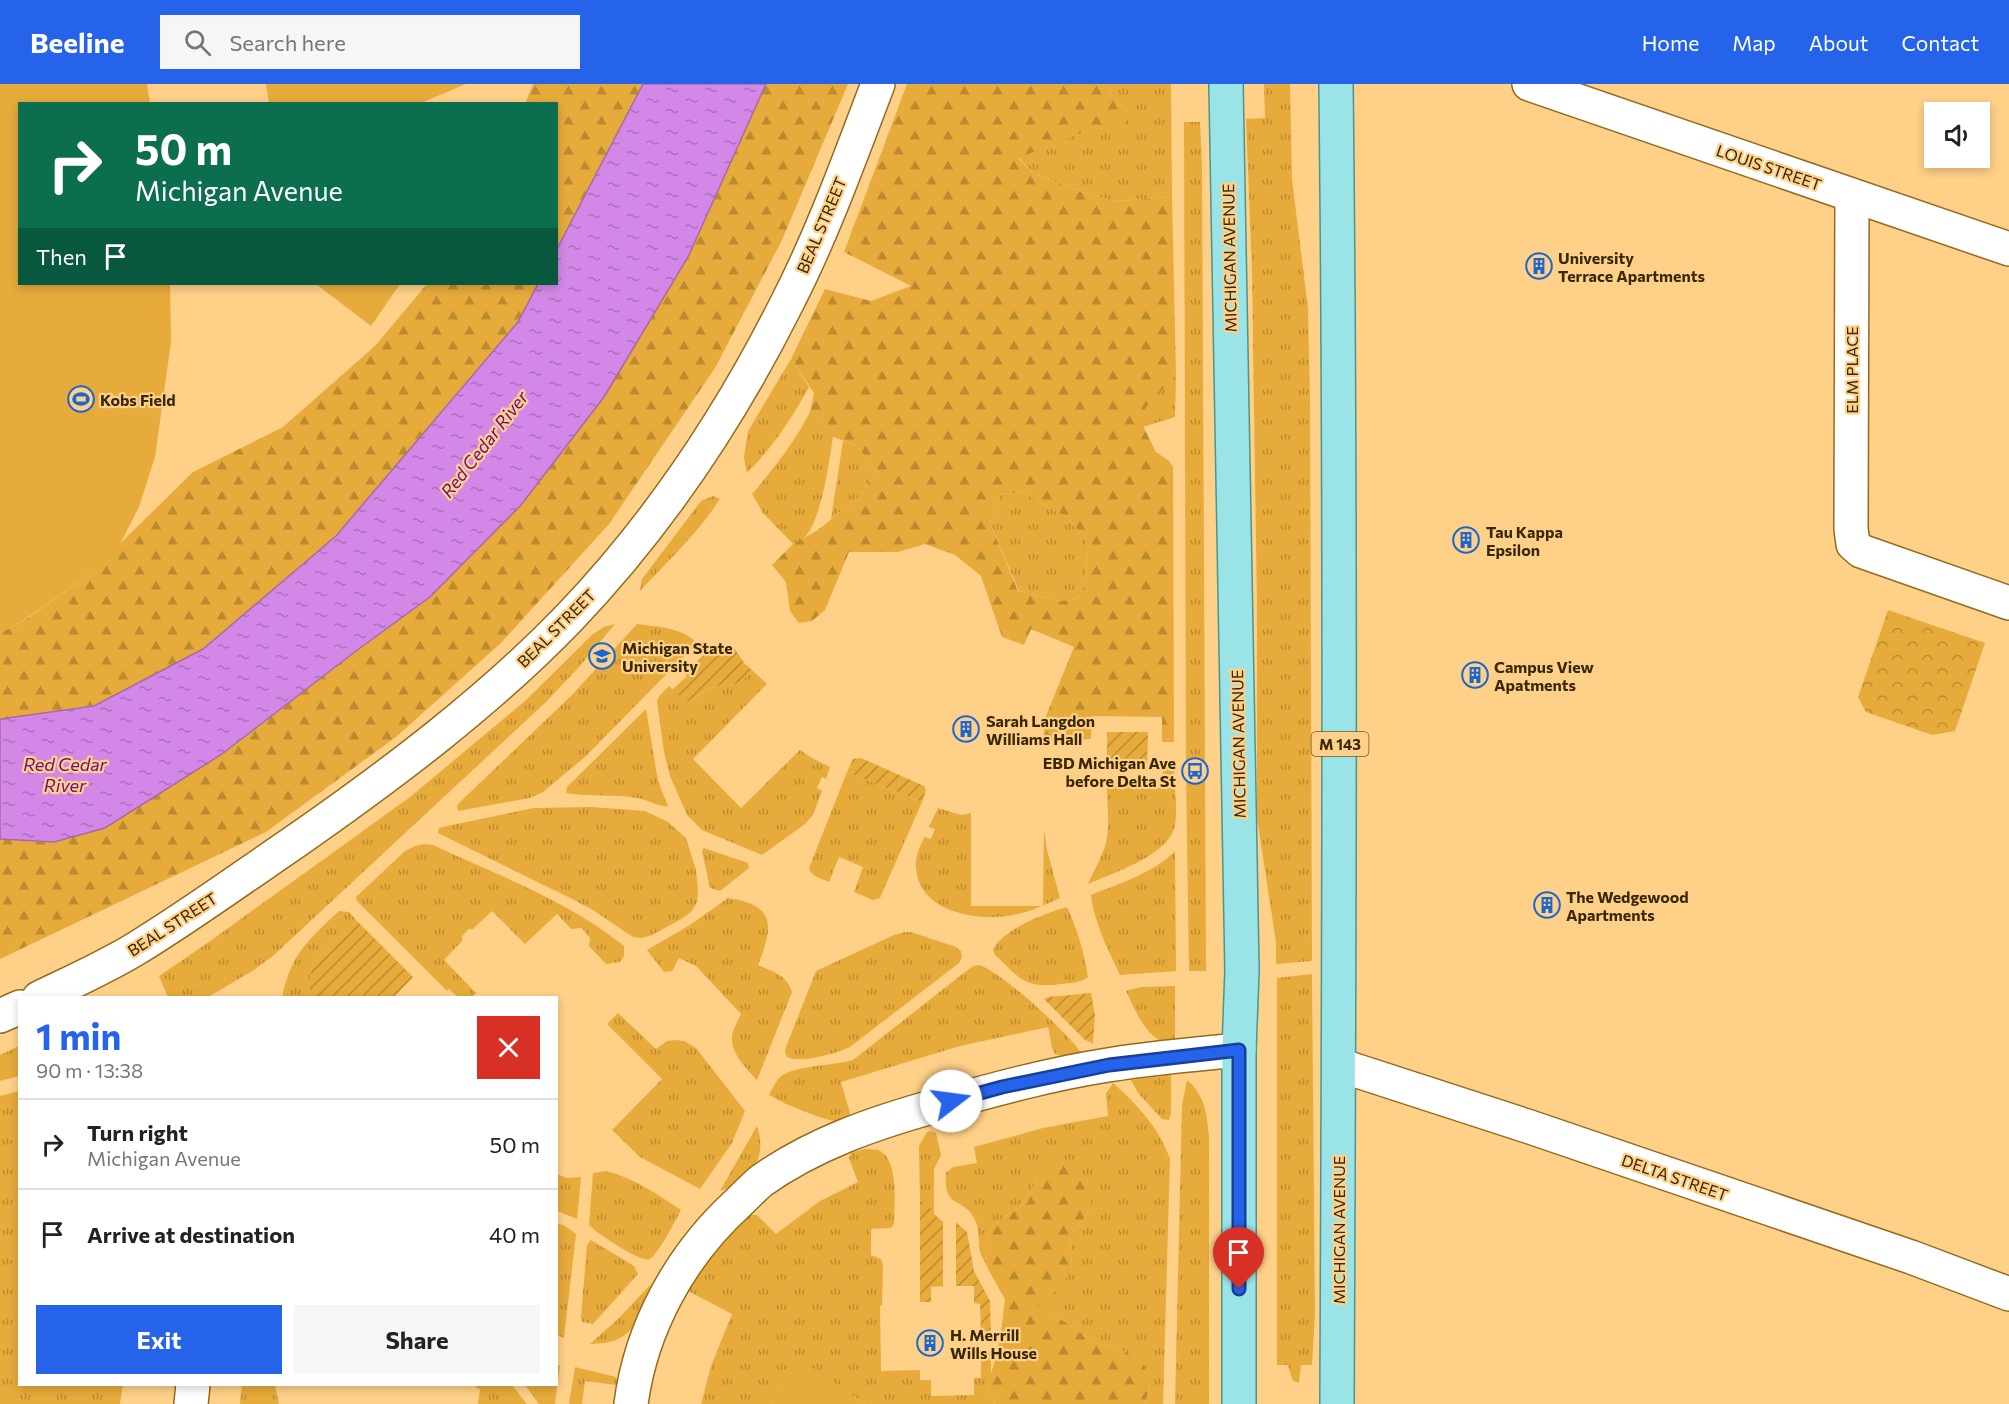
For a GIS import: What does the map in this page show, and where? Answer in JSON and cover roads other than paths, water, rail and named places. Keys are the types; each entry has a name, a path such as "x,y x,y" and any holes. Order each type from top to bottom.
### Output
{"main road":[{"name":"MICHIGAN AVENUE","path":"1226,84 1241,959 1239,1404"},
{"name":"MICHIGAN AVENUE","path":"1336,84 1340,449 1337,1404"},
{"path":"1240,1360 1244,1386 1258,1404"}],"street":[{"name":"BEAL STREET","path":"60,993 193,912 336,813 495,688 568,619 614,567 676,489 725,415 788,302 835,195 878,84"},
{"name":"LOUIS STREET","path":"1529,84 2009,249"},
{"name":"ELM PLACE","path":"1852,195 1850,420 1853,544 1861,552 2009,603"},
{"path":"0,1016 18,1008"},
{"path":"632,1404 640,1361 651,1328 670,1287 694,1250 724,1215 760,1182 804,1155 856,1130 1002,1087 1109,1065 1239,1050"},
{"name":"DELTA STREET","path":"1339,1065 1530,1127 1911,1257 2009,1294"},
{"path":"191,1404 193,1386"}],"water":[{"name":"Red Cedar River","path":"643,84 766,84 688,257 604,397 521,505 430,597 222,754 105,828 54,842 0,839 0,719 94,706 203,649 336,536 518,322 537,285 558,285 558,247"}],"place":[{"name":"University Terrace Apartments","path":"1539,266"},
{"name":"Kobs Field","path":"81,399"},
{"name":"Tau Kappa Epsilon","path":"1466,540"},
{"name":"Michigan State University","path":"602,656"},
{"name":"Campus View Apatments","path":"1475,675"},
{"name":"Sarah Langdon Williams Hall","path":"966,729"},
{"name":"EBD Michigan Ave before Delta St","path":"1195,771"},
{"name":"The Wedgewood Apartments","path":"1547,905"},
{"name":"H. Merrill Wills House","path":"930,1343"}]}
